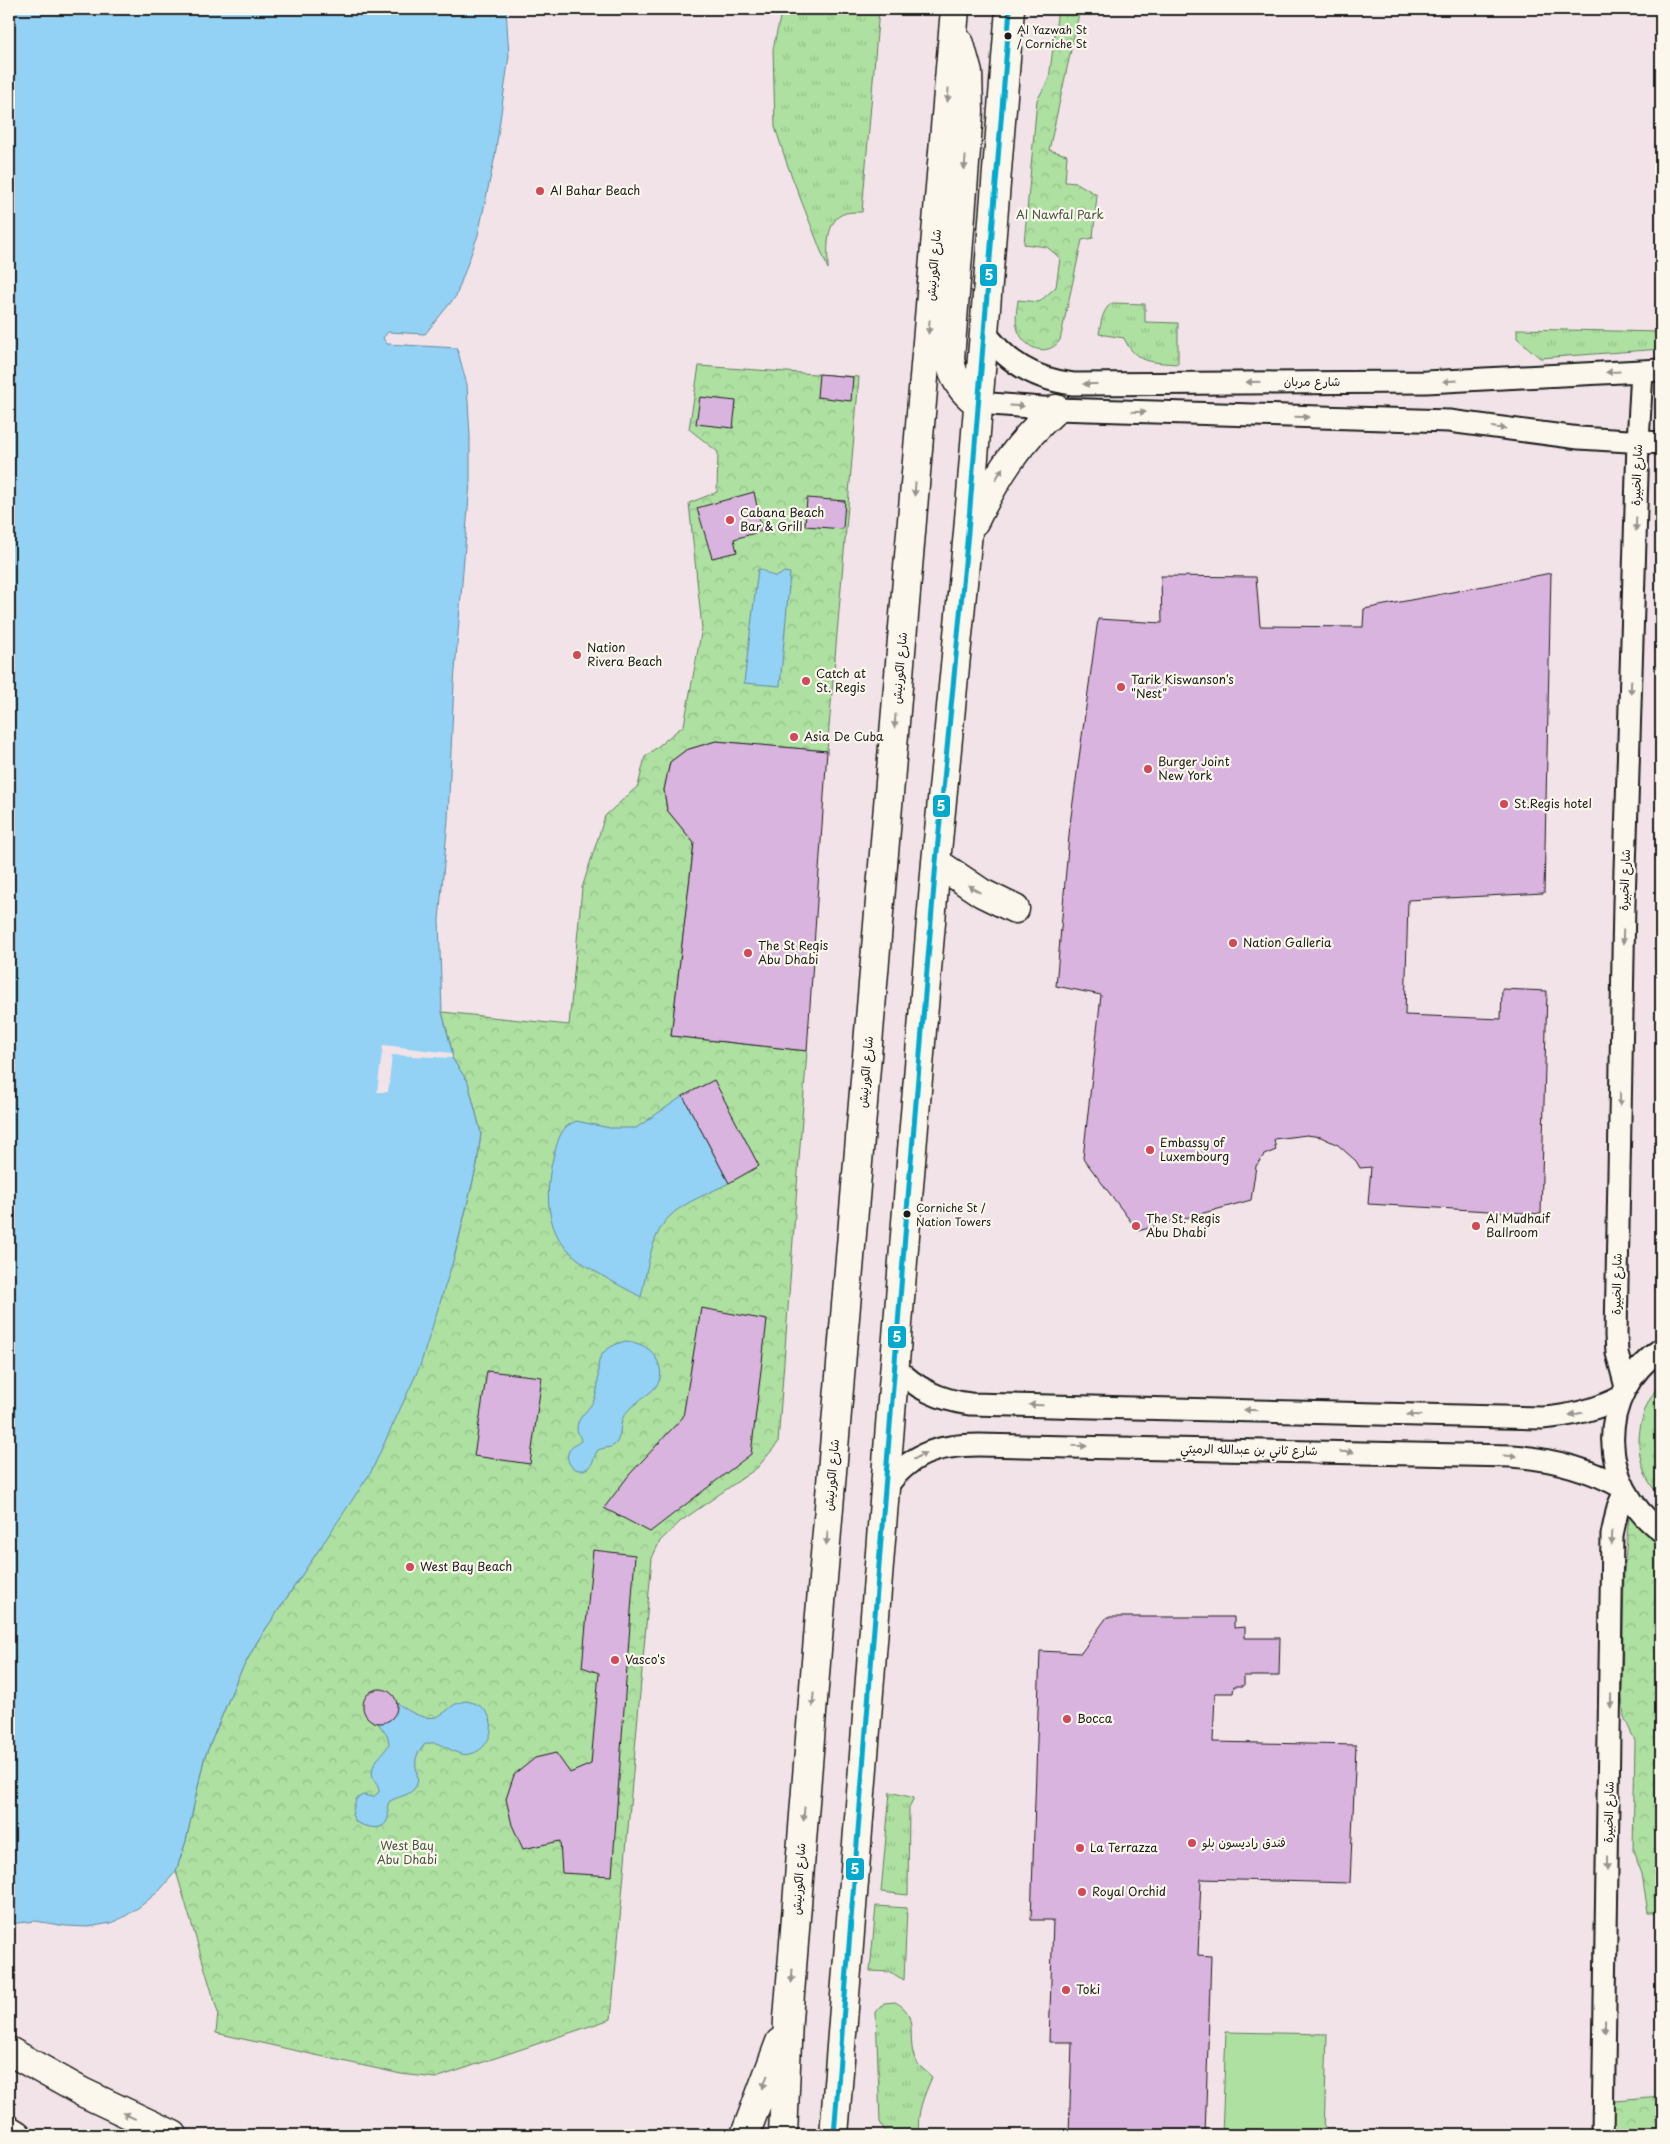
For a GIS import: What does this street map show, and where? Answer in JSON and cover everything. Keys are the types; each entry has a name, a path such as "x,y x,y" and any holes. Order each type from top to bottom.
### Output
{"main road":[{"path":"834,2135 836,2088 894,1366 936,862 968,532 1010,9"},
{"path":"954,19 968,73 970,110 950,359 957,383 968,397 978,404"},
{"name":"شارع الكورنيش","path":"784,2135 788,2019 823,1576 954,19"},
{"path":"968,532 990,490 1016,449 1028,434 1056,409"},
{"path":"936,862 966,884 1015,909"},
{"path":"745,2135 788,2019"},
{"path":"9,2051 82,2092 174,2135"},
{"path":"836,2088 854,2135"},
{"path":"9,2130 17,2135"}],"street":[{"name":"شارع مربان","path":"983,329 1000,352 1025,370 1046,379 1073,384 1426,382 1652,370"},
{"name":"شارع الخبيرة","path":"1624,1392 1617,1353 1616,1335 1624,903 1638,442 1652,370"},
{"path":"978,404 1056,409 1449,422 1579,438 1661,443"},
{"path":"1661,1349 1638,1370 1624,1392 1614,1424 1613,1452 1616,1470 1624,1490 1635,1508 1661,1531"},
{"path":"894,1366 903,1376 925,1391 947,1400 970,1404 1532,1418 1562,1416 1583,1412 1603,1406 1624,1392"},
{"name":"شارع ثاني بن عبدالله الرميثي","path":"885,1489 892,1479 910,1462 932,1450 956,1445 1512,1456 1558,1462 1581,1468 1603,1477 1624,1490"},
{"name":"شارع الخبيرة","path":"1603,2135 1612,1535 1624,1490"}],"green space":[{"path":"782,9 879,9 862,212 846,213 839,216 834,222 829,237 828,269 787,164 775,127 773,49"},
{"name":"Al Nawfal Park","path":"1058,9 1080,9 1049,150 1067,155 1065,182 1077,183 1097,195 1093,238 1082,240 1060,340 1055,346 1042,350 1024,341 1017,327 1016,317 1018,300 1039,302 1056,287 1060,258 1047,247 1024,244 1037,100 1049,79"},
{"path":"1112,303 1145,304 1145,322 1178,323 1178,364 1146,360 1134,353 1124,338 1099,334 1104,313"},
{"path":"1517,329 1661,332 1661,349 1540,358 1517,338"},
{"name":"West Bay Abu Dhabi","path":"699,366 859,377 827,751 716,741 686,750 670,762 664,790 667,810 694,843 671,1036 807,1051 778,1443 757,1468 681,1521 660,1541 652,1558 611,2019 436,2078 401,2074 216,2033 218,2013 176,1871 186,1841 204,1759 238,1677 257,1642 321,1546 454,1258 477,1164 481,1133 468,1083 452,1058 442,1012 569,1025 582,888 605,816 638,786 645,757 684,725 702,628 689,503 717,492 718,452 689,429"},
{"path":"1661,1383 1661,1497 1652,1487 1646,1475 1639,1450 1639,1437 1645,1411 1655,1390"},
{"path":"1629,1514 1661,1540 1661,1913 1648,1913 1642,1874 1633,1850 1635,1741 1624,1717 1622,1696 1624,1574"},
{"path":"890,1792 914,1798 909,1807 908,1895 881,1892"},
{"path":"876,1906 907,1908 904,1980 890,1972 870,1971"},
{"path":"895,2002 903,2007 910,2020 916,2062 932,2077 920,2112 919,2135 887,2135 880,2122 876,2012 884,2003"},
{"path":"1226,2032 1327,2034 1324,2135 1222,2135"},
{"path":"1661,2096 1661,2135 1611,2135 1616,2100"}],"water":[{"path":"9,9 506,9 509,56 495,156 478,235 456,296 425,334 388,332 383,338 387,344 457,348 467,385 470,483 454,683 448,819 439,920 442,1012 452,1058 468,1082 481,1133 477,1164 454,1258 420,1366 371,1472 257,1642 238,1677 204,1759 186,1841 176,1871 160,1890 124,1917 111,1923 88,1927 35,1921 9,1924"},
{"path":"758,569 774,576 784,572 790,573 780,686 744,683"},
{"path":"683,1096 729,1183 681,1207 669,1217 657,1234 653,1244 641,1297 602,1276 583,1263 559,1239 550,1215 549,1188 552,1163 562,1132 567,1126 576,1121 610,1128 636,1128"},
{"path":"625,1341 642,1345 655,1356 660,1367 658,1384 625,1414 616,1443 611,1447 598,1450 589,1467 580,1470 576,1469 568,1460 569,1451 581,1441 577,1425 594,1400 597,1390 600,1358 612,1346"},
{"path":"466,1701 478,1705 486,1711 490,1719 489,1737 479,1751 464,1754 436,1743 424,1745 416,1759 418,1779 416,1786 408,1794 389,1802 386,1823 383,1826 374,1828 356,1822 352,1815 356,1799 363,1795 373,1797 379,1792 373,1777 373,1767 389,1744 388,1737 378,1723 392,1717 396,1702 418,1715 430,1718 436,1717 455,1705"}],"pier":[{"path":"383,1045 451,1053 452,1058 392,1055 388,1092 377,1092"}],"building":[{"path":"819,374 853,377 851,401 817,397"},
{"path":"700,397 736,401 733,428 696,424"},
{"name":"Cabana Beach Bar & Grill","path":"754,492 762,531 734,539 737,552 712,558 697,508"},
{"path":"807,498 845,501 843,529 805,526"},
{"name":"Nation Galleria","path":"1551,573 1544,893 1408,900 1405,1015 1501,1019 1502,989 1547,991 1541,1214 1368,1204 1371,1167 1360,1168 1356,1161 1338,1145 1321,1137 1307,1135 1274,1139 1276,1150 1264,1155 1256,1166 1251,1200 1138,1231 1083,1158 1101,995 1056,986 1070,824 1098,619 1162,623 1161,576 1256,577 1260,626 1363,627 1364,609"},
{"name":"The St Regis Abu Dhabi","path":"716,741 827,751 807,1051 671,1036 694,843 667,810 664,790 670,762 686,750"},
{"path":"714,1080 759,1166 729,1183 683,1096"},
{"path":"701,1308 767,1320 751,1454 650,1532 604,1508 629,1475 683,1417"},
{"path":"487,1371 542,1377 530,1464 474,1456"},
{"path":"593,1550 635,1555 612,1876 562,1873 560,1841 523,1849 512,1825 506,1799 514,1775 535,1758 556,1753 570,1773 591,1764 599,1673 582,1667"},
{"name":"فندق راديسون بلو","path":"1107,1617 1234,1617 1234,1628 1245,1627 1245,1638 1280,1638 1279,1676 1244,1676 1244,1686 1234,1686 1233,1693 1215,1693 1213,1742 1356,1745 1350,1883 1201,1879 1198,1955 1211,1956 1205,2135 1069,2135 1072,2042 1049,2042 1053,1920 1031,1920 1040,1651 1081,1653"},
{"path":"380,1689 387,1690 392,1694 396,1699 396,1713 392,1718 387,1722 380,1723 373,1722 368,1718 364,1713 363,1706 364,1699 368,1694 373,1690"}],"transit line":[{"name":"5","path":"834,2135 907,1210 936,862 968,532 1010,9"}],"place":[{"name":"Al Yazwah St / Corniche St","path":"1008,36"},
{"name":"Al Bahar Beach","path":"540,191"},
{"name":"Cabana Beach Bar & Grill","path":"730,520"},
{"name":"Nation Rivera Beach","path":"577,655"},
{"name":"Catch at St. Regis","path":"806,681"},
{"name":"Tarik Kiswanson's \"Nest\"","path":"1121,687"},
{"name":"Asia De Cuba","path":"794,737"},
{"name":"Burger Joint New York","path":"1148,769"},
{"name":"St.Regis hotel","path":"1504,804"},
{"name":"Nation Galleria","path":"1233,943"},
{"name":"The St Regis Abu Dhabi","path":"748,953"},
{"name":"Embassy of Luxembourg","path":"1150,1150"},
{"name":"Corniche St / Nation Towers","path":"907,1214"},
{"name":"The St. Regis Abu Dhabi","path":"1136,1226"},
{"name":"Al Mudhaif Ballroom","path":"1476,1226"},
{"name":"West Bay Beach","path":"410,1567"},
{"name":"Vasco's","path":"615,1660"},
{"name":"Bocca","path":"1067,1719"},
{"name":"فندق راديسون بلو","path":"1192,1843"},
{"name":"La Terrazza","path":"1080,1848"},
{"name":"Royal Orchid","path":"1082,1892"},
{"name":"Toki","path":"1066,1990"}]}
